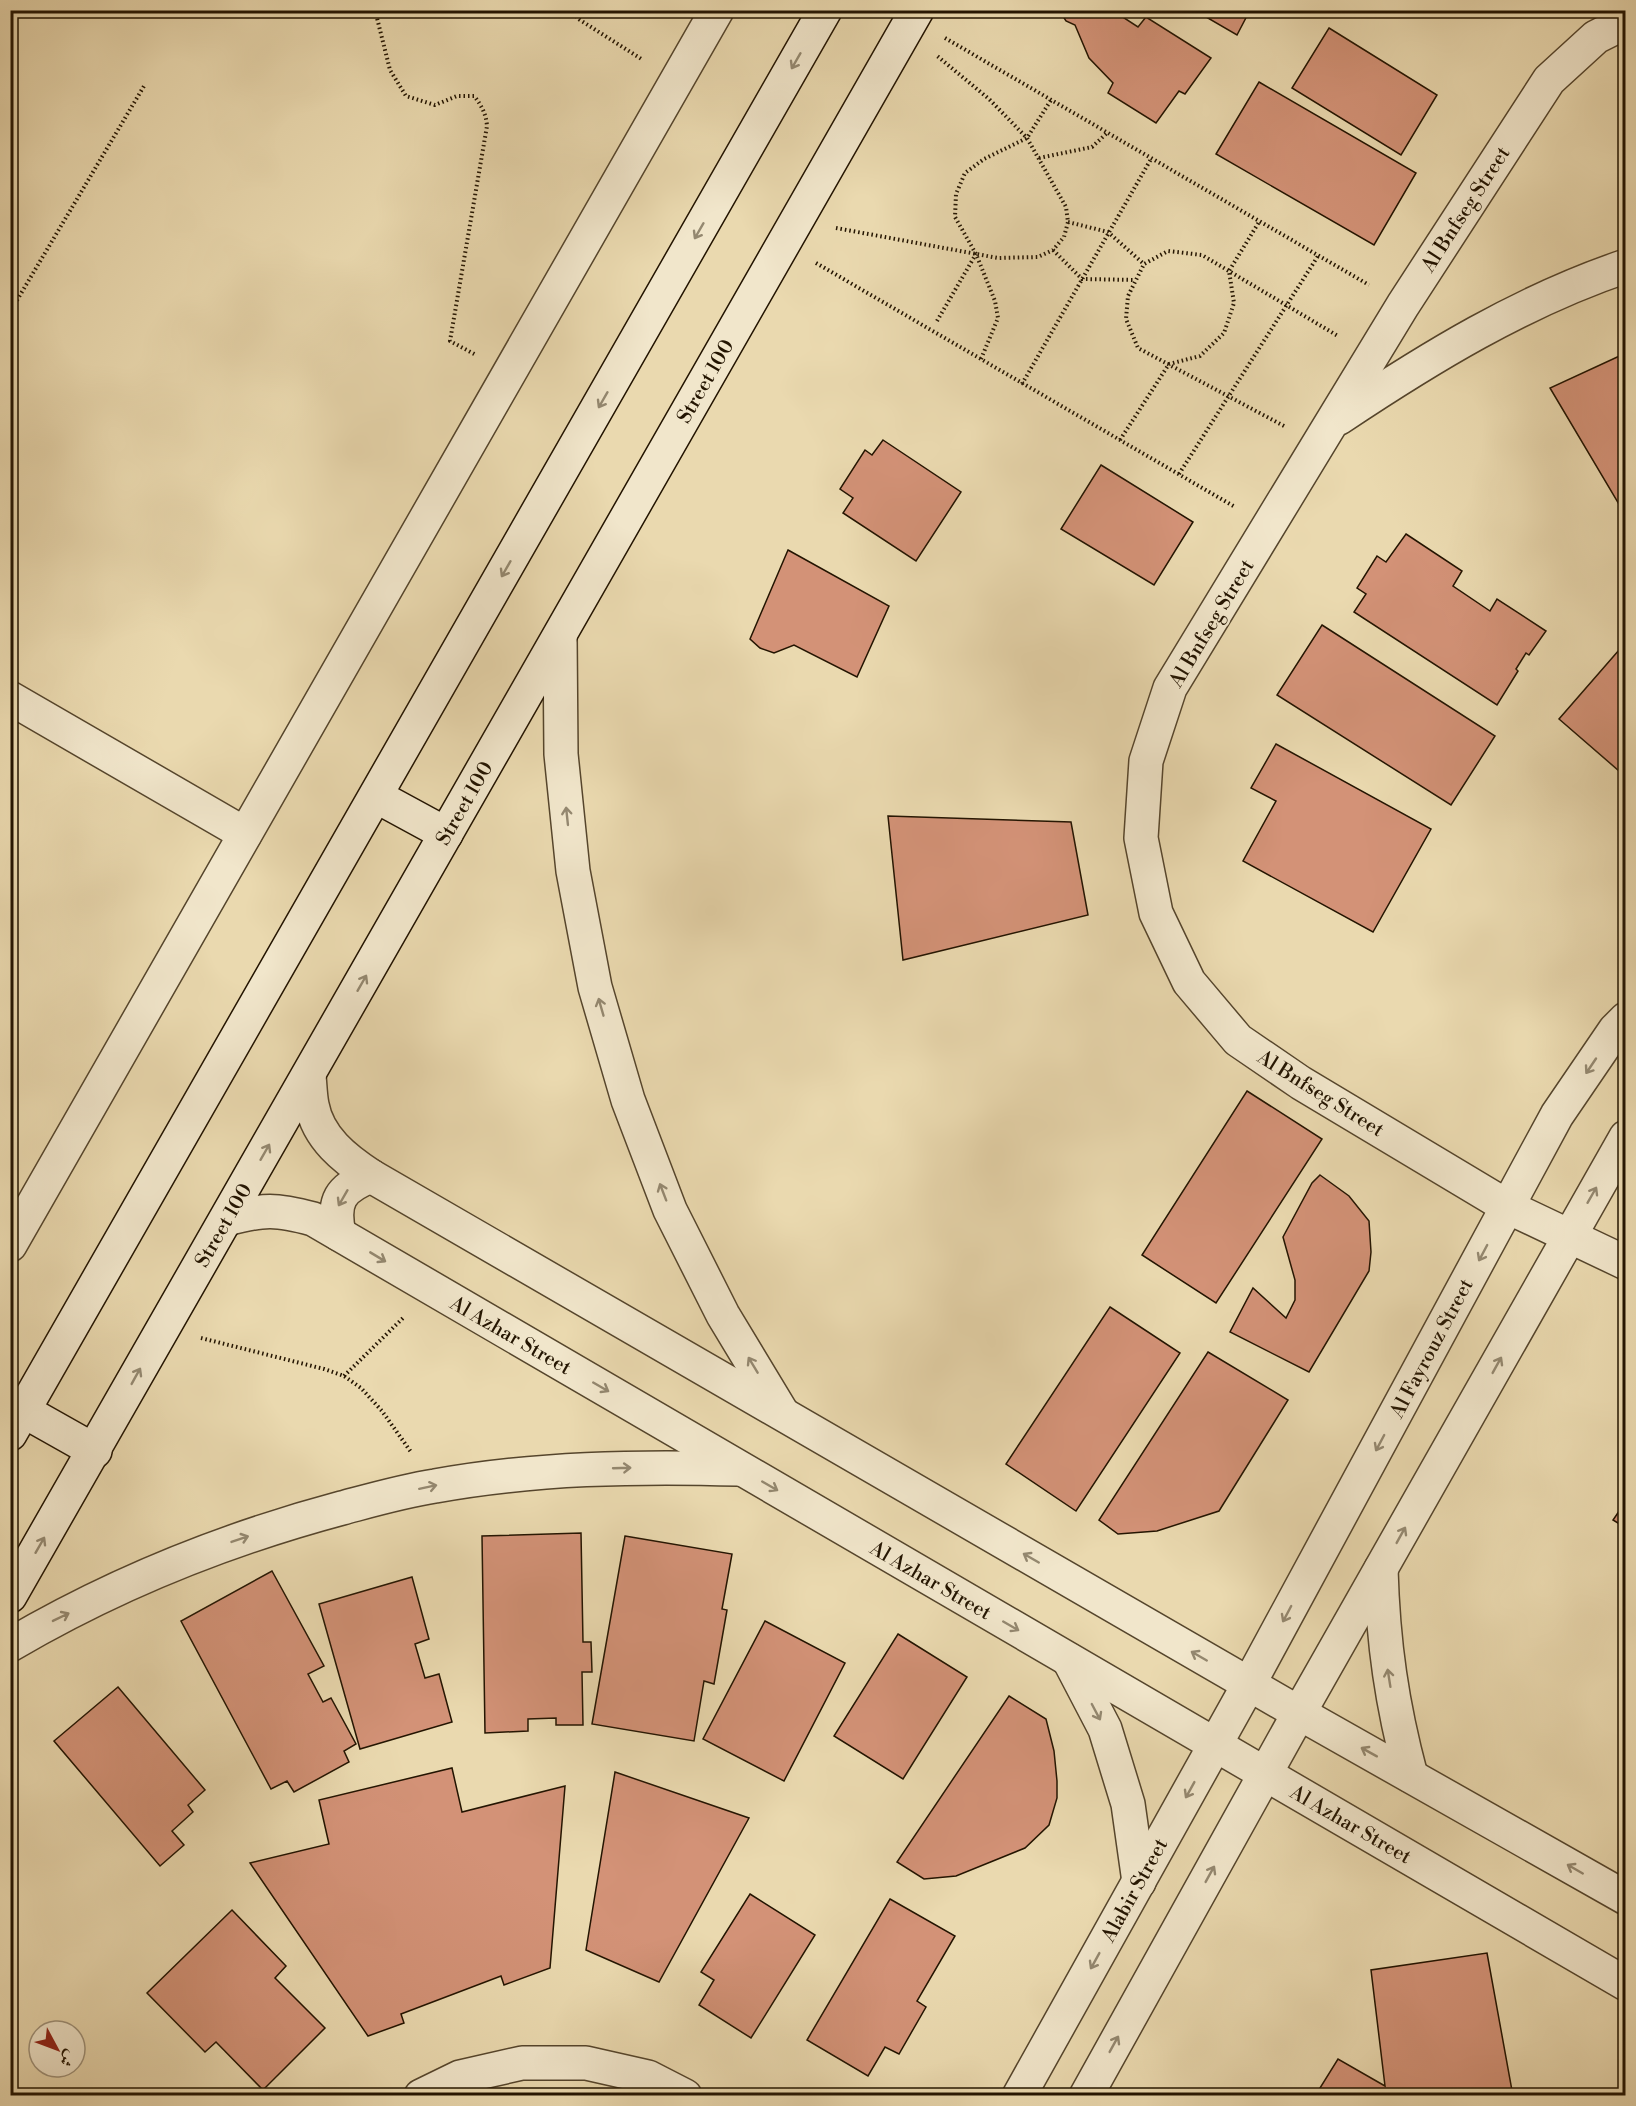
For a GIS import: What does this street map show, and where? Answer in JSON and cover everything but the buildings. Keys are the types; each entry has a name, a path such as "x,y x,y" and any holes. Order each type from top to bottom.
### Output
{"street":[{"path":"10,1245 717,10"},
{"path":"95,1451 17,1422 825,10"},
{"name":"Street 100","path":"10,1596 912,20"},
{"name":"Al Bnfseg Street","path":"1626,22 1596,37 1549,80 1403,305 1170,688 1146,761 1141,838 1156,913 1189,982 1238,1040 1301,1083 1508,1207 1626,1263"},
{"path":"1325,434 1416,367 1506,317 1599,275 1626,266"},
{"path":"560,637 561,754 573,871 595,987 624,1089 670,1210 723,1315 784,1415"},
{"path":"10,698 245,834"},
{"path":"376,796 446,834"},
{"name":"Al Fayrouz Street","path":"1249,1684 1557,1115 1615,1030 1626,1019"},
{"path":"309,1076 312,1107 324,1135 345,1159 371,1176 1299,1713 1626,1898"},
{"path":"1086,2096 1299,1713 1626,1137"},
{"path":"339,1234 335,1215 340,1197 354,1183 371,1176"},
{"name":"Al Azhar Street","path":"227,1219 256,1211 285,1211 313,1219 1626,1984"},
{"path":"10,1645 44,1625 125,1585 208,1550 294,1521 434,1486 560,1470 651,1467 741,1469"},
{"path":"1382,1569 1383,1622 1388,1674 1397,1726 1411,1776"},
{"path":"1069,1660 1105,1729 1128,1804 1139,1882"},
{"name":"Alabir Street","path":"1019,2096 1249,1684"},
{"path":"420,2096 460,2077 522,2063 586,2063 648,2077 686,2096"}],"path":[{"path":"375,10 390,70 406,96 435,105 457,96 474,96 486,114 487,126 450,341 508,375"},
{"path":"569,10 580,20 676,81"},
{"path":"912,20 1403,305"},
{"path":"790,232 998,258 1038,257 1053,250 1064,237 1068,222 1066,207 1027,138 912,20"},
{"path":"10,312 144,86"},
{"path":"981,359 998,318 995,301 976,254 955,217 956,194 965,173 984,159 1027,138 1051,100"},
{"path":"1039,158 1092,147 1107,133"},
{"path":"1022,384 1151,159"},
{"path":"1068,222 1108,232 1144,264"},
{"path":"1120,440 1169,364 1200,356 1224,333 1234,303 1228,271 1259,222"},
{"path":"790,232 981,359 1269,527"},
{"path":"1053,250 1082,279 1135,280"},
{"path":"1325,434 1229,397 1138,348 1126,319 1128,296 1144,264 1168,251 1202,255 1372,356"},
{"path":"937,321 976,254"},
{"path":"1179,474 1317,256"},
{"path":"344,1376 432,1289"},
{"path":"162,1328 344,1376 361,1388 382,1411 434,1486"}]}
